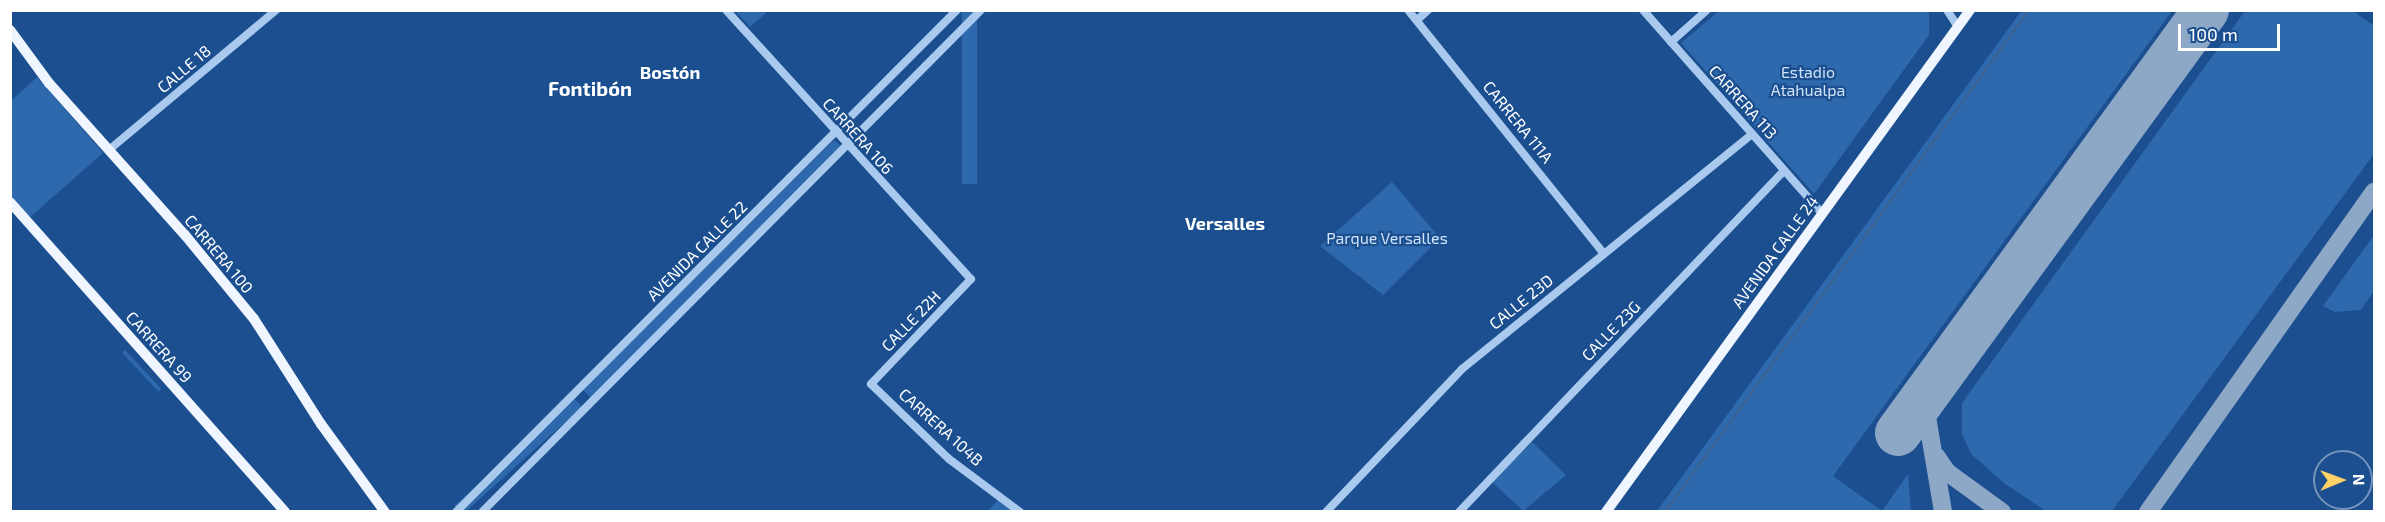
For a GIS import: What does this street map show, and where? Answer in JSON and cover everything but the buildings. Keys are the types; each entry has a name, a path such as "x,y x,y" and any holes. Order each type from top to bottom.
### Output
{"main road":[{"name":"AVENIDA CALLE 24","path":"1606,512 1970,10"},
{"name":"CARRERA 100","path":"10,30 49,83 110,149 254,319 321,424 385,512"},
{"name":"CARRERA 99","path":"10,202 285,512"}],"street":[{"name":"CALLE 18","path":"110,149 276,10"},
{"name":"CARRERA 106","path":"726,10 846,146 971,279"},
{"name":"AVENIDA CALLE 22","path":"456,512 836,135 957,10"},
{"name":"AVENIDA CALLE 22","path":"482,512 981,10"},
{"name":"CARRERA 111A","path":"1408,10 1604,254"},
{"path":"1416,21 1428,10"},
{"name":"CARRERA 113","path":"1643,10 1822,213"},
{"path":"1671,42 1707,10"},
{"path":"1947,10 1958,27"},
{"name":"CALLE 23D","path":"1326,512 1462,369 1752,134"},
{"name":"CALLE 23G","path":"1459,512 1784,171"},
{"name":"CALLE 22H","path":"871,384 971,279"},
{"name":"CARRERA 104B","path":"871,384 949,459 1020,512"}],"green space":[{"name":"Estadio Atahualpa","path":"1929,10 1929,35 1814,194 1681,43 1719,11"},
{"path":"2022,10 2172,11 1833,476 1882,511 1657,511"},
{"path":"735,11 764,11 766,13 750,27"},
{"path":"962,11 977,11 977,184 962,184"},
{"path":"2245,11 2353,11 2374,26 2374,154 2112,511 2046,511 2005,484 1971,454 1962,434 1962,403"},
{"path":"37,77 103,153 29,218 11,196 11,101"},
{"path":"834,140 841,146 591,398 583,390"},
{"name":"Parque Versalles","path":"1392,182 1440,238 1383,295 1320,246"},
{"path":"2374,235 2374,291 2361,310 2335,312 2323,306"},
{"path":"125,350 161,389 158,391 122,353"},
{"path":"574,398 582,407 465,512 460,512 454,506"},
{"path":"1532,442 1566,475 1523,511 1492,482"},
{"path":"1908,474 1911,511 1882,511"},
{"path":"999,499 1015,512 987,512"}],"waterway":[{"path":"1665,512 2029,10"}],"taxiway":[{"path":"2148,512 2374,192"},
{"path":"1934,383 1926,411 1943,512"},
{"path":"1936,456 1947,472 2002,512"}],"runway":[{"path":"1898,433 2206,10"}],"district":[{"name":"Bostón","path":"670,72"},
{"name":"Fontibón","path":"590,88"},
{"name":"Versalles","path":"1225,223"}]}
